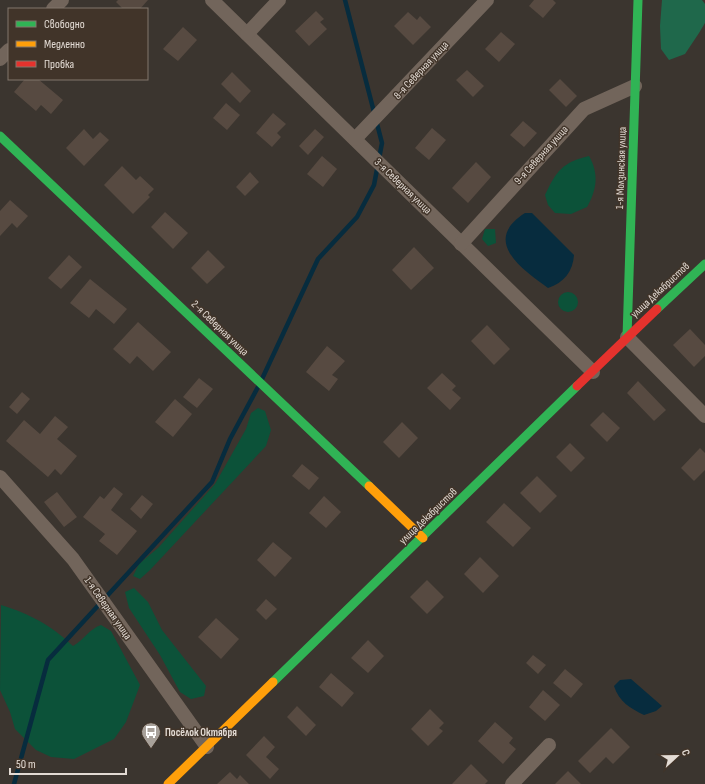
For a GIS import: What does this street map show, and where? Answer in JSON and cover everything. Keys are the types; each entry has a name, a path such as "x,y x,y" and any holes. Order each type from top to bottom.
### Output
{"main road":[{"name":"1-я Молзинская улица","path":"628,337 638,0"},
{"name":"2-я Северная улица","path":"0,136 423,538"},
{"name":"улица Декабристов","path":"168,784 705,264"}],"street":[{"path":"54,8 62,0"},
{"name":"3-я Северная улица","path":"212,0 593,372"},
{"path":"247,34 279,0"},
{"name":"8-я Северная улица","path":"355,139 487,0"},
{"path":"0,59 8,51"},
{"name":"9-я Северная улица","path":"462,244 584,108 635,86"},
{"path":"628,337 705,416"},
{"name":"1-я Северная улица","path":"0,477 73,559 207,747"},
{"path":"512,784 549,745"}],"green space":[{"path":"662,0 702,0 705,4 705,23 699,33 685,54 669,60 661,49 660,26"},
{"path":"589,156 594,169 596,182 593,194 587,207 571,214 555,213 548,205 545,195 553,180 561,169 573,161"},
{"path":"485,229 495,229 496,243 488,246 482,239"},
{"path":"568,292 575,295 578,302 575,309 568,312 561,309 558,302 561,295"},
{"path":"258,408 265,411 271,430 266,446 150,570 140,579 133,576 139,564 158,548 215,484 246,429 251,413"},
{"path":"134,588 148,602 162,630 206,686 204,696 191,699 180,692 160,655 129,608 125,592"},
{"path":"1,605 31,616 40,621 57,632 73,646 93,629 101,625 111,631 140,685 126,722 114,739 74,759 51,757 36,750 15,729 10,712 0,690"}],"water":[{"path":"525,213 532,213 574,255 572,266 567,276 554,286 548,288 527,272 510,254 506,244 506,234 512,223"},
{"path":"631,679 662,706 656,711 644,715 626,704 616,692 614,686 620,680"}],"building":[{"path":"118,0 148,0 141,8 122,8 116,2"},
{"path":"534,0 553,0 556,3 543,18 529,6"},
{"path":"316,11 324,19 320,22 327,29 309,46 295,31"},
{"path":"408,12 417,20 420,16 431,27 413,45 394,26"},
{"path":"183,27 197,40 178,61 163,49"},
{"path":"501,32 515,44 499,62 485,49"},
{"path":"467,70 484,86 473,97 456,80"},
{"path":"232,72 251,91 240,103 221,84"},
{"path":"560,79 577,96 566,107 549,90"},
{"path":"24,80 39,80 63,100 51,114 41,105 36,111 14,92"},
{"path":"226,103 240,115 227,130 213,118"},
{"path":"273,113 286,124 277,133 281,137 272,147 256,133"},
{"path":"523,121 537,133 524,147 510,135"},
{"path":"432,128 446,140 429,160 415,148"},
{"path":"84,129 93,139 100,132 109,140 84,166 66,148"},
{"path":"315,129 324,137 308,155 299,146"},
{"path":"322,156 337,169 323,187 307,174"},
{"path":"476,162 491,177 468,203 452,188"},
{"path":"122,166 136,180 140,176 154,189 148,195 150,197 133,214 104,185"},
{"path":"250,172 259,182 245,196 236,187"},
{"path":"10,200 28,216 17,228 12,223 0,236 0,211"},
{"path":"165,212 188,233 173,249 151,227"},
{"path":"414,247 434,268 411,290 392,270"},
{"path":"208,250 225,267 207,284 191,268"},
{"path":"69,255 82,267 61,289 48,278"},
{"path":"90,279 127,309 114,324 96,309 89,318 70,303"},
{"path":"138,322 171,352 153,371 137,356 130,364 113,349"},
{"path":"487,325 510,349 494,365 471,341"},
{"path":"690,329 705,345 705,356 694,367 673,345"},
{"path":"327,346 345,361 332,375 338,379 329,391 306,372"},
{"path":"442,373 456,386 452,390 461,398 450,410 427,388"},
{"path":"199,378 213,389 197,408 183,397"},
{"path":"638,381 666,410 654,421 627,393"},
{"path":"22,392 30,399 17,414 9,407"},
{"path":"175,399 192,414 173,437 155,422"},
{"path":"603,412 620,428 607,442 590,425"},
{"path":"55,416 68,427 57,439 77,456 61,475 55,469 48,477 6,441 24,420 40,434"},
{"path":"402,422 418,438 399,458 383,442"},
{"path":"570,443 585,458 571,472 556,457"},
{"path":"700,448 705,453 705,470 694,481 681,468"},
{"path":"302,464 319,478 309,490 292,476"},
{"path":"537,476 557,496 540,513 520,493"},
{"path":"114,487 123,494 111,510 137,531 117,555 99,541 105,534 83,517 100,496 104,499"},
{"path":"57,492 77,517 64,527 44,502"},
{"path":"142,495 153,504 141,519 130,509"},
{"path":"324,496 341,512 326,528 309,513"},
{"path":"504,503 531,528 513,547 486,522"},
{"path":"273,542 292,558 275,577 257,560"},
{"path":"480,557 499,576 483,593 464,574"},
{"path":"427,580 444,597 427,614 410,597"},
{"path":"266,599 277,609 266,620 256,610"},
{"path":"216,618 239,639 221,659 198,637"},
{"path":"368,640 384,656 368,673 351,658"},
{"path":"533,655 546,665 538,674 526,663"},
{"path":"565,669 583,684 571,698 553,683"},
{"path":"331,673 354,693 342,707 319,687"},
{"path":"543,690 560,705 545,721 529,707"},
{"path":"297,706 316,725 306,736 287,717"},
{"path":"430,709 444,723 439,728 443,731 428,746 411,729"},
{"path":"495,722 513,738 509,743 516,749 503,764 478,741"},
{"path":"611,728 630,747 613,764 606,757 590,773 578,761"},
{"path":"264,736 275,747 266,757 279,769 270,779 246,755"},
{"path":"471,764 488,781 485,784 452,784"},
{"path":"568,771 581,784 555,784"},
{"path":"230,772 237,779 240,775 249,784 217,784"}],"waterway":[{"path":"262,379 318,259 357,217 374,185 382,143 345,0"},
{"path":"14,784 48,660 212,482 230,439 258,387"}],"traffic: fast":[{"path":"627,337 638,0"},
{"path":"0,136 369,486"},
{"path":"657,309 705,264"},
{"path":"273,682 577,386"}],"traffic: slow":[{"path":"369,486 423,538"},
{"path":"168,784 273,682"}],"traffic: jam":[{"path":"577,386 657,309"}],"place":[{"name":"Посёлок Октября","path":"151,749"}]}
